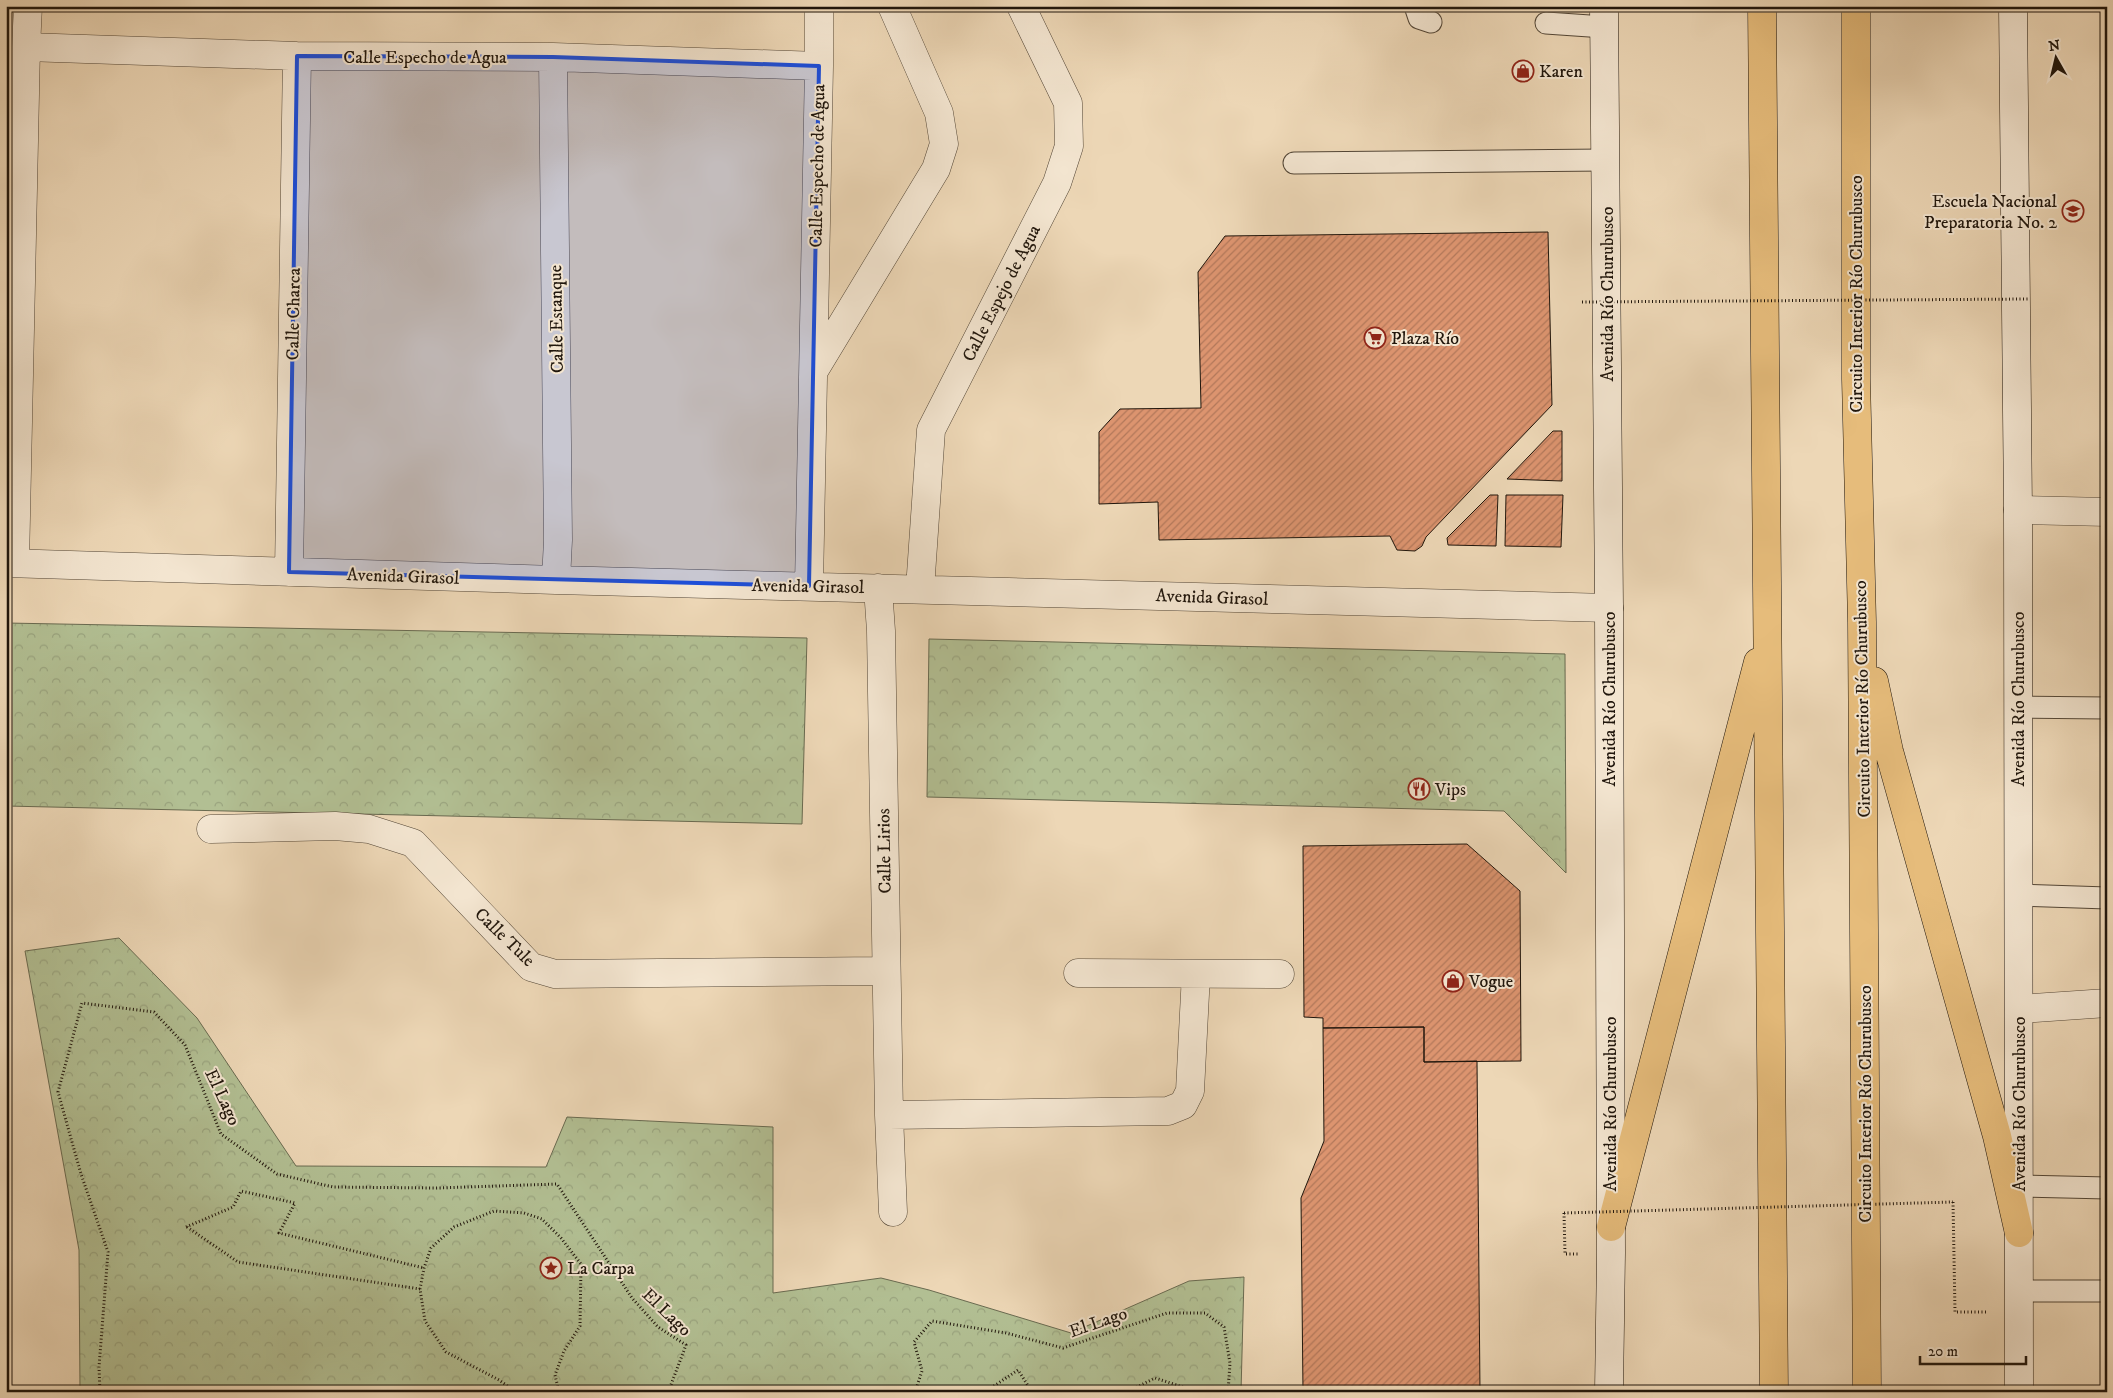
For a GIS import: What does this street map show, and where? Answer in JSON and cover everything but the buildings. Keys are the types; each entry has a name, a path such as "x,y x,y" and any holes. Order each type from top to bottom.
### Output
{"highway":[{"path":"1762,6 1774,1392"},
{"name":"Circuito Interior Río Churubusco","path":"1856,6 1856,379 1862,622 1867,1392"},
{"path":"1862,622 1889,751 1997,1136 2019,1233"},
{"path":"1611,1227 1766,629"}],"street":[{"path":"11,563 28,6"},
{"path":"814,370 936,169 944,144 939,113 892,6"},
{"name":"Calle Espejo de Agua","path":"920,589 931,430 1057,183 1069,146 1068,103 1022,6"},
{"name":"Avenida Río Churubusco","path":"2013,6 2018,510 2019,1392"},
{"path":"819,66 823,8"},
{"name":"Avenida Río Churubusco","path":"1604,17 1609,608 1611,1227 1609,1392"},
{"name":"Calle Especho de Agua","path":"26,47 297,56 554,57 819,66 808,586"},
{"name":"Calle Charca","path":"289,572 297,56"},
{"name":"Calle Estanque","path":"554,57 558,540 556,580"},
{"path":"2018,510 2107,512"},
{"name":"Avenida Girasol","path":"11,563 556,580 1609,608"},
{"name":"Calle Lirios","path":"878,588 881,630 886,971 893,1212"},
{"name":"Calle Tule","path":"211,829 335,826 369,829 413,843 530,967 555,974 886,971"},
{"path":"1078,973 1280,974"},
{"path":"889,1115 1168,1111 1183,1105 1190,1091 1196,974"},
{"path":"2019,1009 2107,1003"}],"lane":[{"path":"1415,6 1419,18 1431,22"},
{"path":"1546,24 1604,17"},
{"path":"1294,163 1606,160"},
{"path":"2018,707 2107,708"},
{"path":"2019,895 2107,898"},
{"path":"2019,1186 2107,1188"},
{"path":"2019,1302 2107,1290"}],"path":[{"path":"1582,302 2028,299"},
{"name":"El Lago","path":"100,1392 99,1358 108,1252 81,1174 58,1092 82,1003 154,1012 185,1045 222,1134 277,1174 333,1187 437,1188 557,1184 632,1298 658,1327 686,1345 668,1390 670,1392"},
{"path":"420,1289 238,1262 186,1227 233,1207 241,1190 296,1203 279,1234 424,1268"},
{"path":"1564,1214 1953,1202 1955,1312 2019,1302"},
{"path":"516,1392 500,1380 446,1352 424,1321 420,1289 424,1268 431,1248 454,1227 494,1211 524,1213 542,1219 561,1238 581,1264 580,1326 564,1351 555,1375 559,1392"},
{"name":"El Lago","path":"915,1392 922,1371 914,1342 932,1321 1006,1333 1063,1348 1167,1313 1205,1313 1224,1327 1230,1364 1228,1392"},
{"path":"985,1392 1018,1370 1032,1392"},
{"path":"1128,1392 1155,1378 1189,1389 1190,1392"}],"highlighted area":[{"path":"297,56 553,57 819,66 809,586 289,572"}],"green space":[{"path":"6,623 807,638 802,824 6,806"},
{"path":"929,639 1565,654 1566,873 1504,811 927,797"},
{"path":"119,938 197,1018 296,1166 546,1167 567,1117 773,1127 773,1293 881,1278 929,1290 1071,1333 1189,1281 1244,1277 1241,1392 80,1392 79,1250 25,951"}],"place":[{"name":"Karen","path":"1523,71"},
{"name":"Escuela Nacional Preparatoria No. 2","path":"2073,211"},
{"name":"Plaza Río","path":"1375,338"},
{"name":"Vips","path":"1419,789"},
{"name":"Vogue","path":"1453,981"},
{"name":"La Carpa","path":"551,1268"}]}
